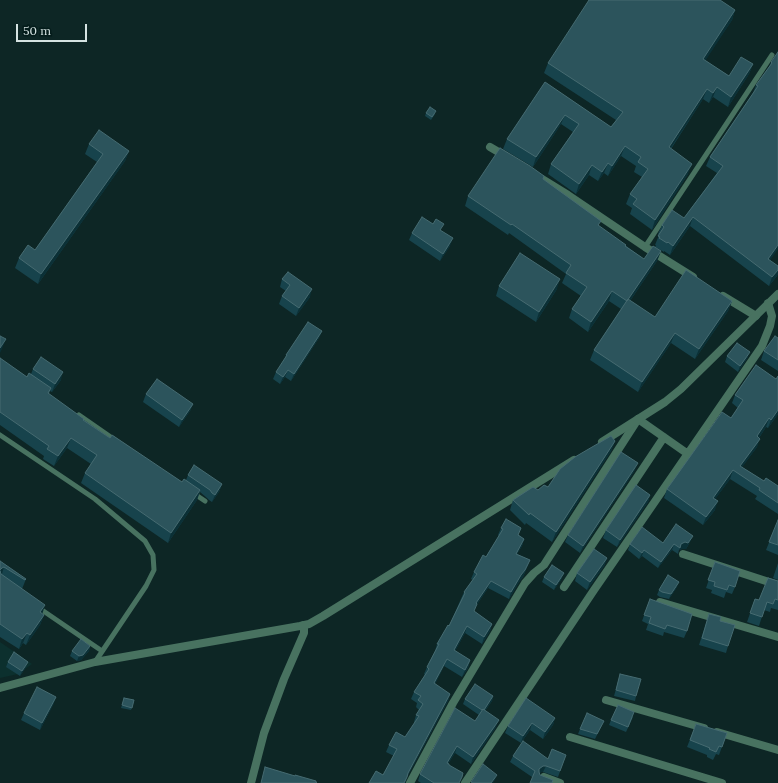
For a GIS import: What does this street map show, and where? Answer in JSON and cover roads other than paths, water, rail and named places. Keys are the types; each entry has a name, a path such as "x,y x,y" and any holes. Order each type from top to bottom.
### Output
{"street":[{"path":"490,147 516,163"},
{"path":"535,175 568,195 645,248 697,280"},
{"path":"717,292 756,316"},
{"path":"596,446 665,402 681,389 778,294"},
{"path":"465,783 594,590 762,346 770,326 772,316 768,303"},
{"path":"638,419 688,454"},
{"path":"410,783 453,703 525,582 544,565 638,419"},
{"path":"564,587 664,437"},
{"path":"0,688 95,662 310,624 582,454"},
{"path":"683,554 778,585"},
{"path":"660,602 778,637"},
{"path":"251,783 264,733 284,679 304,633 304,625"},
{"path":"606,700 778,750"},
{"path":"570,737 722,783"},
{"path":"542,777 560,783"}],"lane":[{"path":"645,248 772,55"},
{"path":"77,414 122,444"},
{"path":"0,435 95,499 145,541 153,555 154,570 146,586 95,662"},
{"path":"186,488 205,501"},
{"path":"32,603 102,651"}]}
